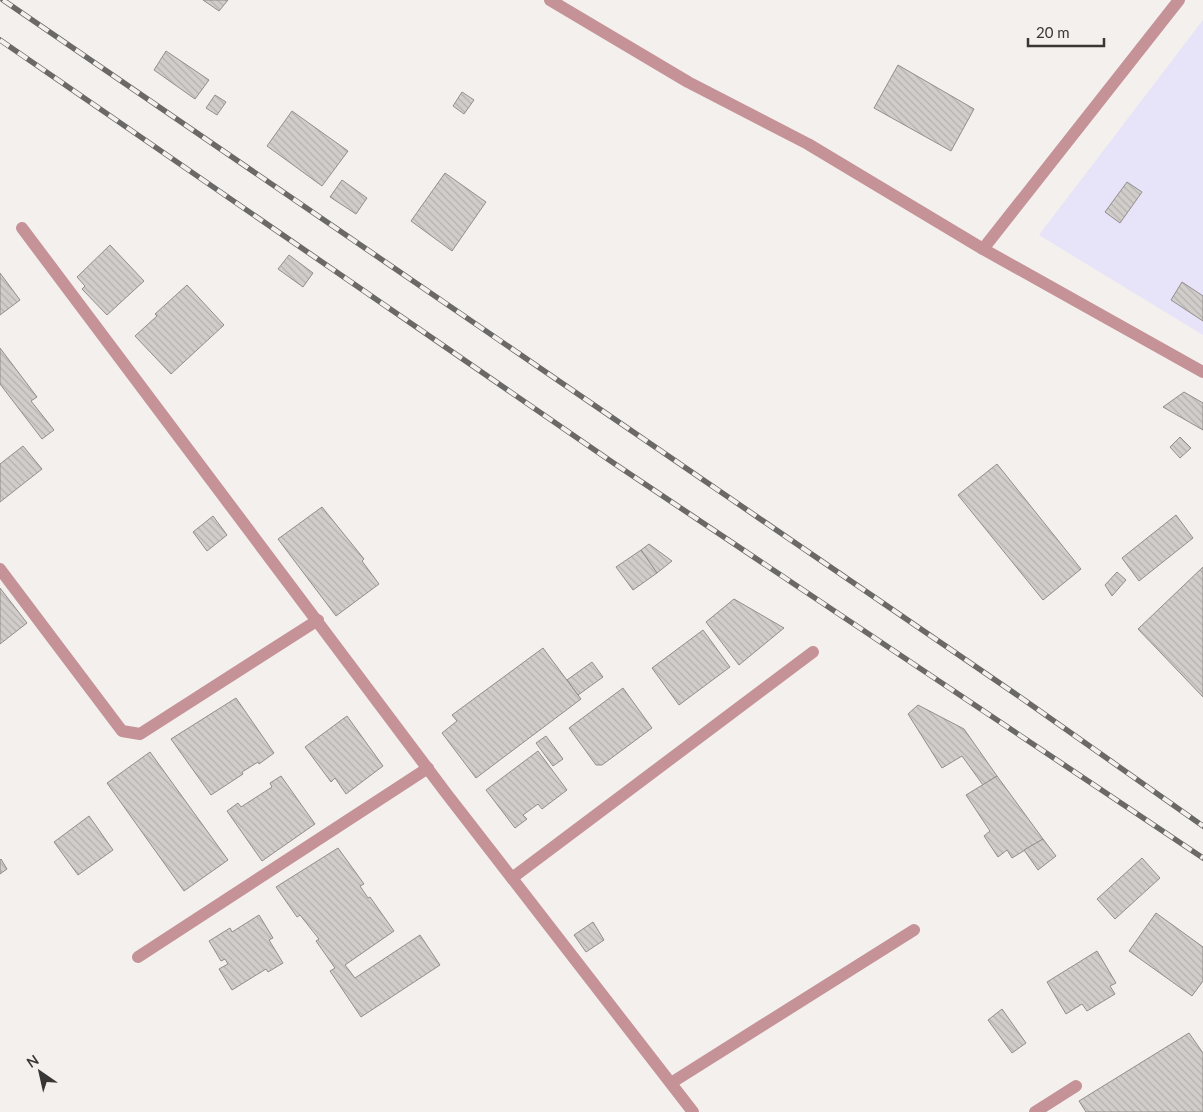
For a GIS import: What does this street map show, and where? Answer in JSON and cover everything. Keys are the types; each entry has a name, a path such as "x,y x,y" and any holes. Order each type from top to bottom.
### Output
{"street":[{"path":"550,0 688,82 808,144 983,249 1203,372"},
{"path":"983,249 1179,0"},
{"path":"22,228 428,768 693,1112"},
{"path":"0,569 122,731 140,734 318,620"},
{"path":"512,878 813,652"},
{"path":"138,957 428,768"},
{"path":"671,1083 914,930"},
{"path":"1035,1112 1076,1086"}],"shaded area":[{"path":"1203,20 1203,335 1039,235"}],"building":[{"path":"203,0 228,0 219,11"},
{"path":"166,51 209,80 195,99 154,70"},
{"path":"898,65 974,109 951,151 874,108"},
{"path":"462,92 474,100 464,114 453,106"},
{"path":"215,95 226,102 217,115 206,108"},
{"path":"292,111 348,151 322,186 267,146"},
{"path":"445,173 486,202 452,251 411,221"},
{"path":"342,180 367,198 356,214 330,197"},
{"path":"1127,182 1142,192 1120,223 1105,212"},
{"path":"110,245 144,281 107,315 82,289 85,286 77,277"},
{"path":"289,255 313,273 303,287 278,269"},
{"path":"0,273 20,300 0,315"},
{"path":"1182,282 1203,296 1203,321 1171,300"},
{"path":"187,285 224,325 171,374 135,336 157,316 155,314"},
{"path":"0,348 37,397 31,401 54,430 42,439 0,384"},
{"path":"1184,392 1203,403 1203,430 1163,407"},
{"path":"1180,437 1191,448 1180,458 1170,447"},
{"path":"23,446 42,469 0,502 0,464"},
{"path":"997,464 1081,569 1043,600 958,495"},
{"path":"322,507 364,559 362,561 379,584 336,616 278,539"},
{"path":"1176,515 1193,538 1139,581 1122,558"},
{"path":"213,516 227,535 207,551 193,532"},
{"path":"649,544 672,561 657,573 641,550"},
{"path":"641,550 657,573 633,590 616,567"},
{"path":"1203,567 1203,697 1138,629"},
{"path":"1117,572 1126,580 1112,596 1105,585"},
{"path":"0,588 27,623 0,644"},
{"path":"734,599 784,628 739,665 706,622"},
{"path":"703,630 730,667 679,705 652,668"},
{"path":"543,648 581,699 476,778 442,733 457,721 452,715"},
{"path":"592,662 603,677 578,695 567,680"},
{"path":"623,688 652,728 602,765 596,765 569,728"},
{"path":"236,698 274,753 259,764 258,762 242,772 243,774 211,795 171,739"},
{"path":"918,705 964,729 997,776 983,785 962,756 942,768 908,714"},
{"path":"347,716 383,766 346,794 335,778 331,782 305,747"},
{"path":"546,736 563,759 553,766 536,743"},
{"path":"538,751 567,790 542,809 538,804 523,815 527,819 515,828 486,790"},
{"path":"150,752 228,860 184,891 107,783"},
{"path":"281,776 315,824 262,861 227,811 238,803 241,807 272,787 270,783"},
{"path":"997,776 1043,839 1012,858 1007,850 998,857 984,836 990,831 966,795"},
{"path":"89,816 113,850 78,875 54,842"},
{"path":"1043,839 1056,856 1038,870 1024,850"},
{"path":"338,848 364,884 360,886 368,898 370,897 394,931 345,965 355,978 420,935 440,965 361,1017 330,971 335,968 316,941 319,939 300,915 297,917 276,887"},
{"path":"1142,858 1160,878 1115,919 1097,899"},
{"path":"0,860 7,869 0,874"},
{"path":"1156,913 1203,947 1203,981 1192,996 1129,951"},
{"path":"259,915 273,938 269,940 283,963 268,972 266,969 232,990 219,969 228,964 225,959 221,961 209,941 230,928 232,932"},
{"path":"593,922 604,940 586,952 574,935"},
{"path":"1097,951 1116,983 1110,986 1115,994 1087,1011 1082,1004 1066,1014 1047,982"},
{"path":"1002,1009 1026,1043 1012,1053 988,1020"},
{"path":"1189,1033 1203,1053 1203,1112 1086,1112 1079,1101"}],"railway":[{"path":"3,0 1020,697 1203,826"},
{"path":"0,40 615,464 1203,858"}]}
